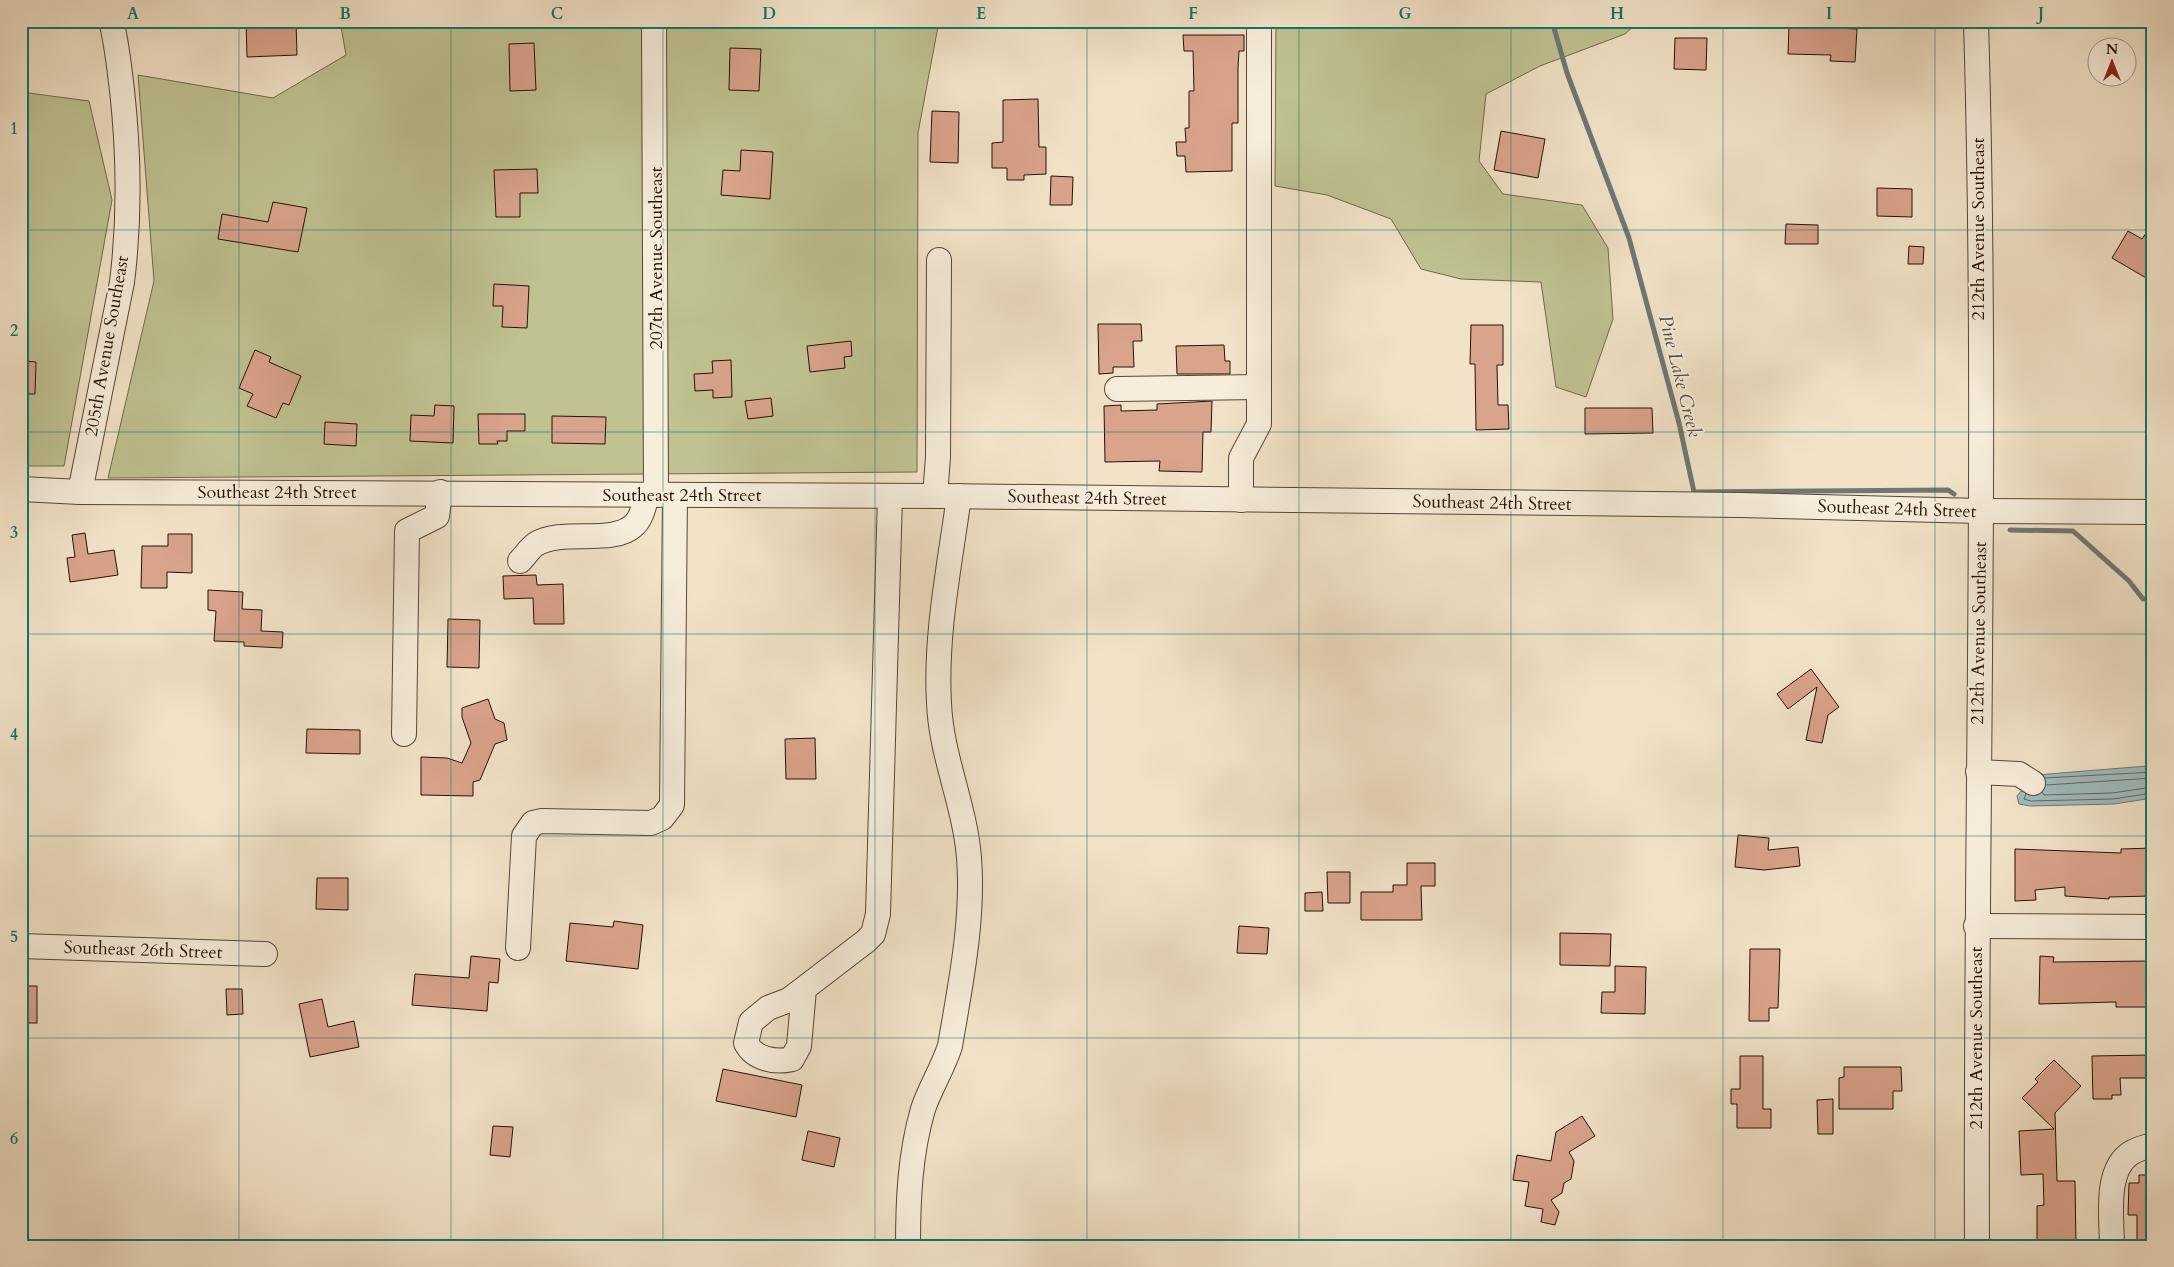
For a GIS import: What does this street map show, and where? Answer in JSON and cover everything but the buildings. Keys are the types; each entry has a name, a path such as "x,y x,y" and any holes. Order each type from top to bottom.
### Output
{"street":[{"name":"205th Avenue Southeast","path":"80,492 122,282 125,252 128,139 111,21"},
{"name":"207th Avenue Southeast","path":"518,948 524,836 533,823 542,821 651,823 662,818 672,805 660,495 654,21"},
{"name":"212th Avenue Southeast","path":"1976,21 1980,511 1976,926 1977,1246"},
{"path":"1242,500 1242,458 1259,424 1259,31"},
{"path":"935,496 938,457 939,260"},
{"path":"1117,389 1259,387"},
{"name":"Southeast 24th Street","path":"21,489 80,492 440,492 959,496 2153,512"},
{"path":"404,734 408,531 437,516 440,492"},
{"path":"520,561 535,544 551,538 560,536 606,535 627,530 634,526 660,495"},
{"path":"804,989 874,934 878,914 890,496"},
{"path":"908,1246 908,1192 914,1147 924,1107 944,1068 950,1046 968,911 969,859 957,788 944,742 939,701 941,637 959,496"},
{"path":"1978,772 2020,774 2033,782"},
{"path":"1976,926 2153,927"},
{"name":"Southeast 26th Street","path":"21,946 265,954"},
{"path":"2112,1246 2113,1190 2116,1174 2129,1154 2153,1146"}],"green space":[{"path":"340,21 939,21 918,133 917,472 108,478 154,281 138,75 273,98 346,55"},
{"path":"1276,21 1639,21 1625,34 1540,66 1486,94 1479,161 1503,194 1582,205 1608,248 1613,319 1586,397 1556,387 1541,282 1461,279 1421,269 1391,219 1327,195 1275,186"},
{"path":"21,92 89,101 112,200 64,466 21,466"}],"water":[{"path":"2147,766 2153,768 2153,798 2114,804 2030,806 2019,804 2017,796 2022,790 2031,787 2036,775"}],"waterway":[{"name":"Pine Lake Creek","path":"1552,21 1567,73 1629,238 1679,423 1694,492 1948,490 1954,494"},
{"name":"Pine Lake Creek","path":"2010,530 2073,531 2129,581 2143,599 2153,598"}]}
